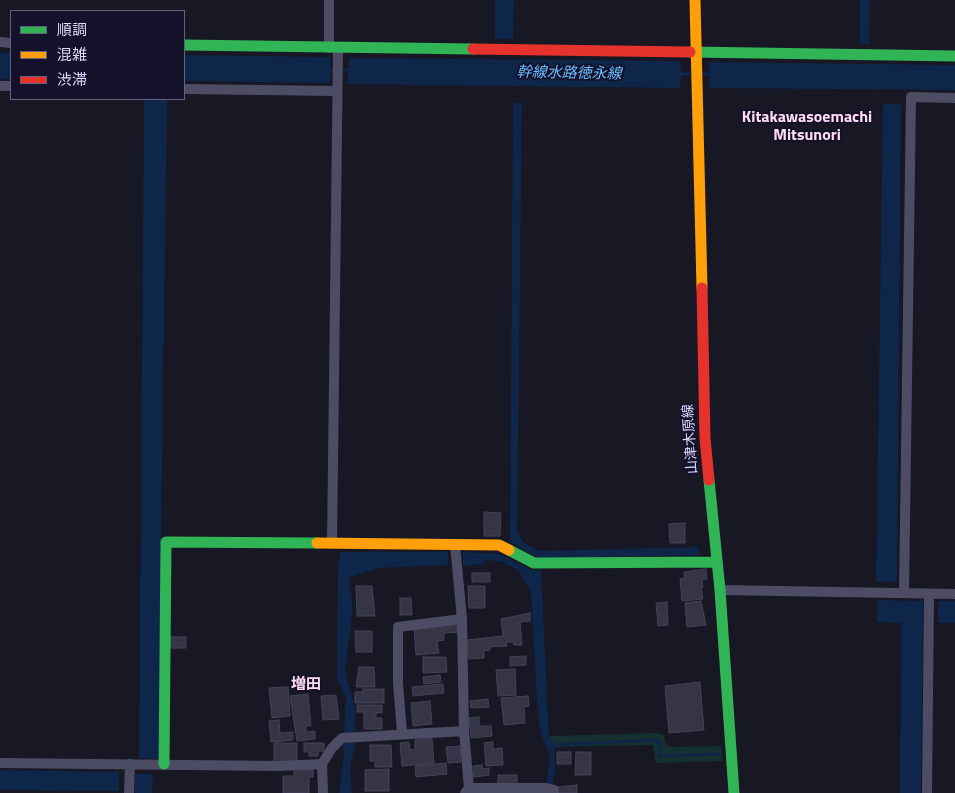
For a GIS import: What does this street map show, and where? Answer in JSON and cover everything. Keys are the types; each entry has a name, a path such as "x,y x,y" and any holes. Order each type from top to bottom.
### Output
{"street":[{"path":"329,0 334,48 338,62 332,544"},
{"name":"山津木原線","path":"696,0 705,438 720,590 734,793"},
{"path":"185,45 955,56"},
{"path":"185,89 337,91"},
{"path":"904,593 910,97 955,98"},
{"path":"164,764 166,542 499,545 534,563 716,562"},
{"path":"455,546 462,619 466,791 551,790"},
{"path":"720,590 955,594"},
{"path":"927,793 929,594"},
{"path":"402,733 398,683 398,627 462,619"},
{"path":"323,793 322,764 332,748 342,738 402,733 464,732"},
{"path":"0,764 279,766 322,764"},
{"path":"129,793 130,764"}],"green space":[{"path":"657,733 664,735 665,742 670,747 721,746 723,761 656,763 653,745 554,747 549,736"}],"water":[{"path":"495,0 514,0 513,39 495,39"},
{"path":"860,0 870,0 869,44 860,44"},
{"path":"0,53 10,53 10,79 0,79"},
{"path":"185,55 331,57 330,83 185,81"},
{"path":"349,58 680,61 682,79 680,79 680,88 347,84"},
{"path":"709,62 955,65 955,90 709,88"},
{"path":"144,100 167,100 158,759 139,758"},
{"path":"513,103 522,103 517,530 523,542 540,551 698,547 701,555 539,558 510,542"},
{"path":"883,104 901,104 897,582 876,582"},
{"path":"341,552 448,552 448,565 378,568 349,578 353,609 345,671 355,709 355,731 344,734 346,699 337,679 338,565"},
{"path":"463,552 499,554 532,570 541,571 549,736 554,747 555,769 551,793 546,793 550,756 540,731 531,592 518,570 502,562 487,560 482,564 463,566"},
{"path":"877,600 923,601 921,793 900,793 901,623 877,622"},
{"path":"938,601 955,601 955,623 938,623"},
{"path":"348,740 356,741 350,767 352,793 339,793 344,752 342,745"},
{"path":"0,770 119,772 119,791 0,790"},
{"path":"135,774 153,774 152,793 135,793"}],"building":[{"path":"484,512 501,513 500,536 484,536"},
{"path":"685,523 685,543 670,543 669,524"},
{"path":"706,569 707,579 702,579 703,587 701,587 703,599 682,601 680,579 685,578 684,572"},
{"path":"472,573 490,573 490,582 472,582"},
{"path":"356,586 372,586 375,616 357,616"},
{"path":"468,586 485,586 485,608 469,608"},
{"path":"400,598 411,598 412,615 400,615"},
{"path":"701,601 706,625 687,627 685,603"},
{"path":"667,602 668,625 658,626 656,603"},
{"path":"530,613 530,621 520,622 522,645 506,642 507,646 490,647 490,650 484,651 484,658 469,659 467,640 503,636 501,619"},
{"path":"458,624 459,632 444,633 444,640 437,641 439,653 416,655 414,628"},
{"path":"355,631 372,631 372,652 356,652"},
{"path":"170,637 186,637 186,648 170,648"},
{"path":"526,656 526,665 510,666 510,657"},
{"path":"423,657 446,657 447,672 423,673"},
{"path":"359,667 374,667 375,687 356,687"},
{"path":"515,669 516,695 498,696 496,670"},
{"path":"440,675 441,682 424,684 423,677"},
{"path":"700,682 704,730 669,733 665,686"},
{"path":"443,684 444,693 413,696 412,687"},
{"path":"288,687 290,716 272,718 269,688"},
{"path":"363,689 384,689 384,703 355,703 355,692 363,692"},
{"path":"308,694 311,726 306,726 306,732 315,731 315,739 297,741 290,696"},
{"path":"336,695 339,719 323,720 321,696"},
{"path":"528,696 529,706 524,707 525,723 504,725 501,698"},
{"path":"488,699 489,707 471,708 470,701"},
{"path":"430,701 432,724 413,726 411,703"},
{"path":"357,705 382,705 382,713 376,713 376,718 382,718 382,729 364,729 364,712 357,712"},
{"path":"479,717 479,726 491,726 492,736 471,738 469,718"},
{"path":"279,720 280,733 293,732 293,740 271,742 269,721"},
{"path":"432,738 434,763 402,766 400,743 409,742 410,750 415,749 415,740"},
{"path":"493,742 493,749 502,748 503,765 486,766 484,743"},
{"path":"274,743 297,743 297,762 274,762"},
{"path":"304,743 324,743 324,751 318,751 318,756 309,756 309,752 304,752"},
{"path":"370,745 391,745 392,767 375,767 375,761 370,761"},
{"path":"460,746 461,762 448,763 446,747"},
{"path":"557,752 571,752 571,764 557,764"},
{"path":"576,752 591,752 591,775 575,775"},
{"path":"446,763 447,774 416,777 415,766"},
{"path":"482,765 483,769 489,768 489,775 474,777 473,766"},
{"path":"294,769 313,769 313,777 309,777 309,793 283,793 283,776 294,776"},
{"path":"389,769 389,791 365,791 365,770"},
{"path":"498,775 517,775 517,786 498,786"},
{"path":"577,785 577,793 559,793 558,787"}],"waterway":[{"name":"幹線水路徳永線","path":"327,70 351,70"},
{"name":"幹線水路徳永線","path":"679,74 693,74"},
{"name":"幹線水路徳永線","path":"699,74 713,74"},
{"path":"551,745 656,740 659,743 660,756 719,754"}],"traffic: fast":[{"path":"185,45 473,49"},
{"path":"690,52 955,56"},
{"path":"709,480 720,590 734,793"},
{"path":"164,764 166,542 317,543"},
{"path":"509,550 534,563 716,562"}],"traffic: slow":[{"path":"695,0 702,288"},
{"path":"317,543 499,545 509,550"}],"traffic: jam":[{"path":"473,49 690,52"},
{"path":"702,288 705,438 709,480"}],"district":[{"name":"Kitakawasoemachi Mitsunori","path":"807,127"},
{"name":"増田","path":"306,685"}]}
